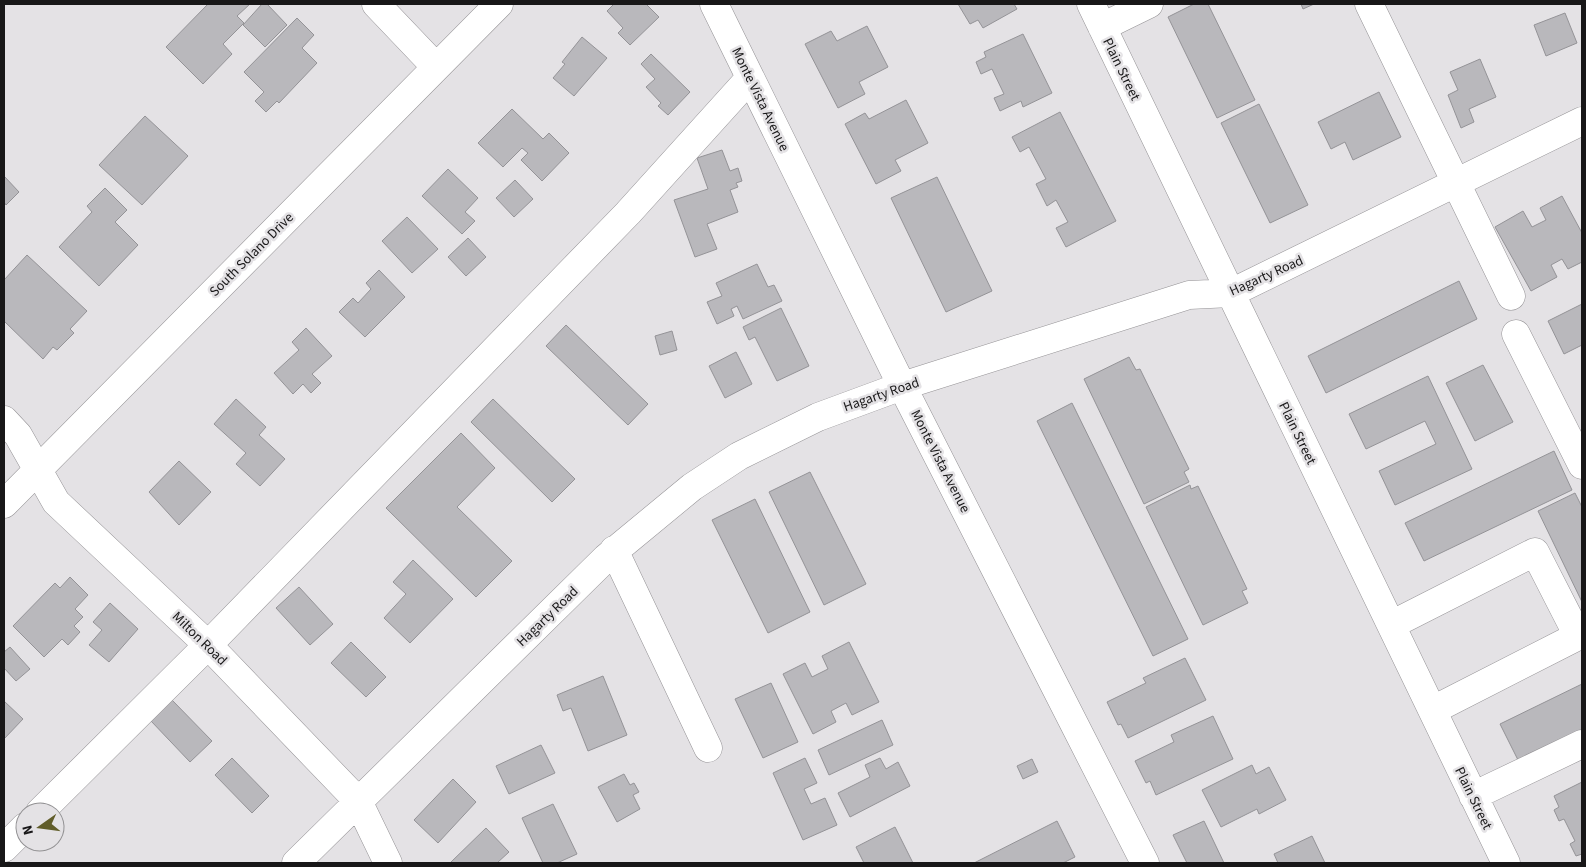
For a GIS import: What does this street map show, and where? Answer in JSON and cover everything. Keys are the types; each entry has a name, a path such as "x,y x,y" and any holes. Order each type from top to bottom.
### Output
{"street":[{"path":"376,4 436,67"},
{"name":"South Solano Drive","path":"4,504 499,4"},
{"name":"Monte Vista Avenue","path":"714,4 902,386 1145,863"},
{"path":"1096,16 1149,4"},
{"path":"1368,4 1511,296"},
{"name":"Plain Street","path":"1096,16 1432,710 1504,863"},
{"path":"50,802 208,645 628,213 750,78"},
{"name":"Hagarty Road","path":"296,863 614,550 692,487 739,456 818,417 902,386 1189,295 1231,293 1582,121"},
{"path":"1516,334 1582,466"},
{"name":"Milton Road","path":"4,420 18,435 56,502 208,645 358,801 388,863"},
{"path":"614,550 708,748"},
{"path":"1391,625 1535,552 1578,636 1432,710"},
{"path":"1473,796 1582,744"},
{"path":"4,848 15,836"}],"building":[{"path":"208,4 250,4 237,16 244,23 223,44 232,54 203,84 166,47"},
{"path":"262,4 267,4 287,25 265,47 243,25"},
{"path":"614,4 646,4 659,17 630,45 618,33 623,28 607,11"},
{"path":"958,4 1014,4 1017,9 983,28 978,20 970,24"},
{"path":"1194,4 1208,4 1255,100 1217,118 1168,17"},
{"path":"1301,4 1314,4 1303,9"},
{"path":"1565,13 1577,43 1546,56 1534,25"},
{"path":"297,18 314,35 302,48 317,63 279,103 277,101 266,112 255,101 264,92 244,72"},
{"path":"867,26 888,67 859,82 865,94 838,108 805,44 831,31 837,41"},
{"path":"1023,34 1052,93 1023,107 1021,101 1000,111 994,98 1004,94 992,69 981,74 976,62 986,57 984,52"},
{"path":"582,37 607,58 574,96 553,78 565,64 562,62"},
{"path":"651,54 690,92 668,115 658,106 661,103 646,87 655,79 641,64"},
{"path":"1480,59 1496,97 1469,109 1474,122 1461,128 1448,95 1458,90 1450,72"},
{"path":"1379,92 1401,137 1353,160 1345,142 1331,149 1318,122"},
{"path":"906,100 928,143 895,160 901,171 876,184 845,124 865,113 869,119"},
{"path":"1259,104 1308,205 1270,223 1221,123"},
{"path":"512,109 543,139 549,133 569,153 542,181 521,160 528,153 522,148 503,167 478,143"},
{"path":"1060,112 1116,221 1066,247 1056,228 1068,222 1056,200 1047,206 1036,184 1046,179 1029,147 1020,152 1012,137"},
{"path":"145,116 188,156 142,205 99,165"},
{"path":"722,150 730,171 738,168 742,181 736,183 738,187 730,190 738,212 707,224 717,249 695,257 674,200 708,189 697,158"},
{"path":"448,169 478,198 465,212 475,221 462,234 422,196"},
{"path":"4,176 19,192 6,205 4,202"},
{"path":"937,177 992,291 946,312 891,198"},
{"path":"515,180 533,199 514,217 496,198"},
{"path":"105,188 127,210 115,222 138,245 99,286 59,247 92,212 87,206"},
{"path":"1562,196 1582,233 1582,262 1568,269 1562,259 1551,265 1557,277 1531,291 1495,227 1523,211 1532,227 1546,220 1540,208"},
{"path":"407,217 438,249 412,273 382,241"},
{"path":"468,238 486,257 466,276 448,257"},
{"path":"27,255 87,311 70,329 74,333 57,350 53,347 43,359 4,321 4,280"},
{"path":"757,264 768,287 774,285 782,301 743,319 737,306 731,309 734,316 717,324 707,302 722,296 716,283"},
{"path":"379,270 405,297 365,337 339,312 353,298 358,303 371,289 366,283"},
{"path":"1459,281 1477,319 1326,393 1308,356"},
{"path":"1582,304 1582,345 1564,354 1548,321"},
{"path":"781,308 809,366 777,381 755,337 749,340 743,327"},
{"path":"566,325 648,404 628,425 546,346"},
{"path":"306,328 332,356 312,374 321,383 311,393 303,384 293,394 274,373 299,350 292,342"},
{"path":"672,331 677,350 660,355 655,336"},
{"path":"736,352 752,384 725,398 709,366"},
{"path":"1129,357 1136,370 1140,369 1189,469 1184,472 1189,482 1144,504 1084,379"},
{"path":"1483,365 1513,422 1475,441 1446,383"},
{"path":"1428,376 1472,469 1395,505 1379,471 1436,444 1425,421 1366,449 1349,414"},
{"path":"236,399 266,427 259,435 285,459 260,486 236,464 246,453 214,424"},
{"path":"493,399 575,479 552,502 471,422"},
{"path":"1072,403 1188,639 1153,656 1037,421"},
{"path":"461,433 495,468 457,507 512,561 476,597 386,508"},
{"path":"1554,451 1572,490 1424,561 1405,523"},
{"path":"179,461 211,492 179,525 149,492"},
{"path":"810,472 866,584 824,605 769,492"},
{"path":"1190,485 1191,489 1198,486 1247,589 1242,591 1248,603 1203,625 1146,507"},
{"path":"1575,493 1582,507 1582,602 1538,511"},
{"path":"755,499 810,612 768,633 712,520"},
{"path":"413,560 453,599 410,643 384,618 406,594 393,582"},
{"path":"70,577 88,595 75,609 83,617 74,626 80,632 68,645 62,639 44,657 13,626 55,583 60,588"},
{"path":"299,587 333,624 310,645 276,608"},
{"path":"110,603 138,629 109,662 89,645 102,630 93,622"},
{"path":"351,642 386,677 366,697 331,663"},
{"path":"849,642 879,702 852,715 846,703 831,711 836,722 813,734 783,674 805,663 812,677 828,669 822,656"},
{"path":"10,647 30,669 16,681 4,668 4,652"},
{"path":"1185,658 1206,700 1128,738 1121,724 1118,725 1107,702 1146,683 1143,678"},
{"path":"603,676 627,735 588,751 571,708 563,711 557,695"},
{"path":"771,683 798,742 763,758 735,699"},
{"path":"1582,684 1582,730 1519,762 1500,724"},
{"path":"172,700 212,741 190,762 151,721"},
{"path":"4,701 23,719 4,739"},
{"path":"1213,716 1233,759 1156,795 1150,781 1146,783 1135,761 1174,742 1171,735"},
{"path":"882,720 893,745 829,775 818,750"},
{"path":"541,745 555,773 509,794 496,766"},
{"path":"232,758 269,796 252,813 215,775"},
{"path":"805,758 817,783 804,789 811,804 825,798 837,825 803,840 773,773"},
{"path":"880,758 886,769 898,762 910,786 850,817 838,793 870,777 865,765"},
{"path":"1032,759 1038,772 1023,779 1017,766"},
{"path":"1252,765 1256,774 1269,767 1286,800 1259,814 1257,809 1221,827 1202,790"},
{"path":"624,774 630,785 634,783 639,792 633,795 640,809 617,822 598,787"},
{"path":"453,779 476,802 438,843 414,820"},
{"path":"1582,782 1582,854 1576,856 1570,844 1575,841 1564,819 1559,821 1554,810 1559,807 1554,796"},
{"path":"553,804 577,854 557,863 543,863 522,818"},
{"path":"1057,821 1075,857 1063,863 974,863"},
{"path":"1204,821 1224,863 1187,863 1173,835"},
{"path":"895,827 913,863 864,863 856,847"},
{"path":"486,828 509,852 497,863 450,863"},
{"path":"1312,836 1325,863 1278,863 1274,854"}]}
